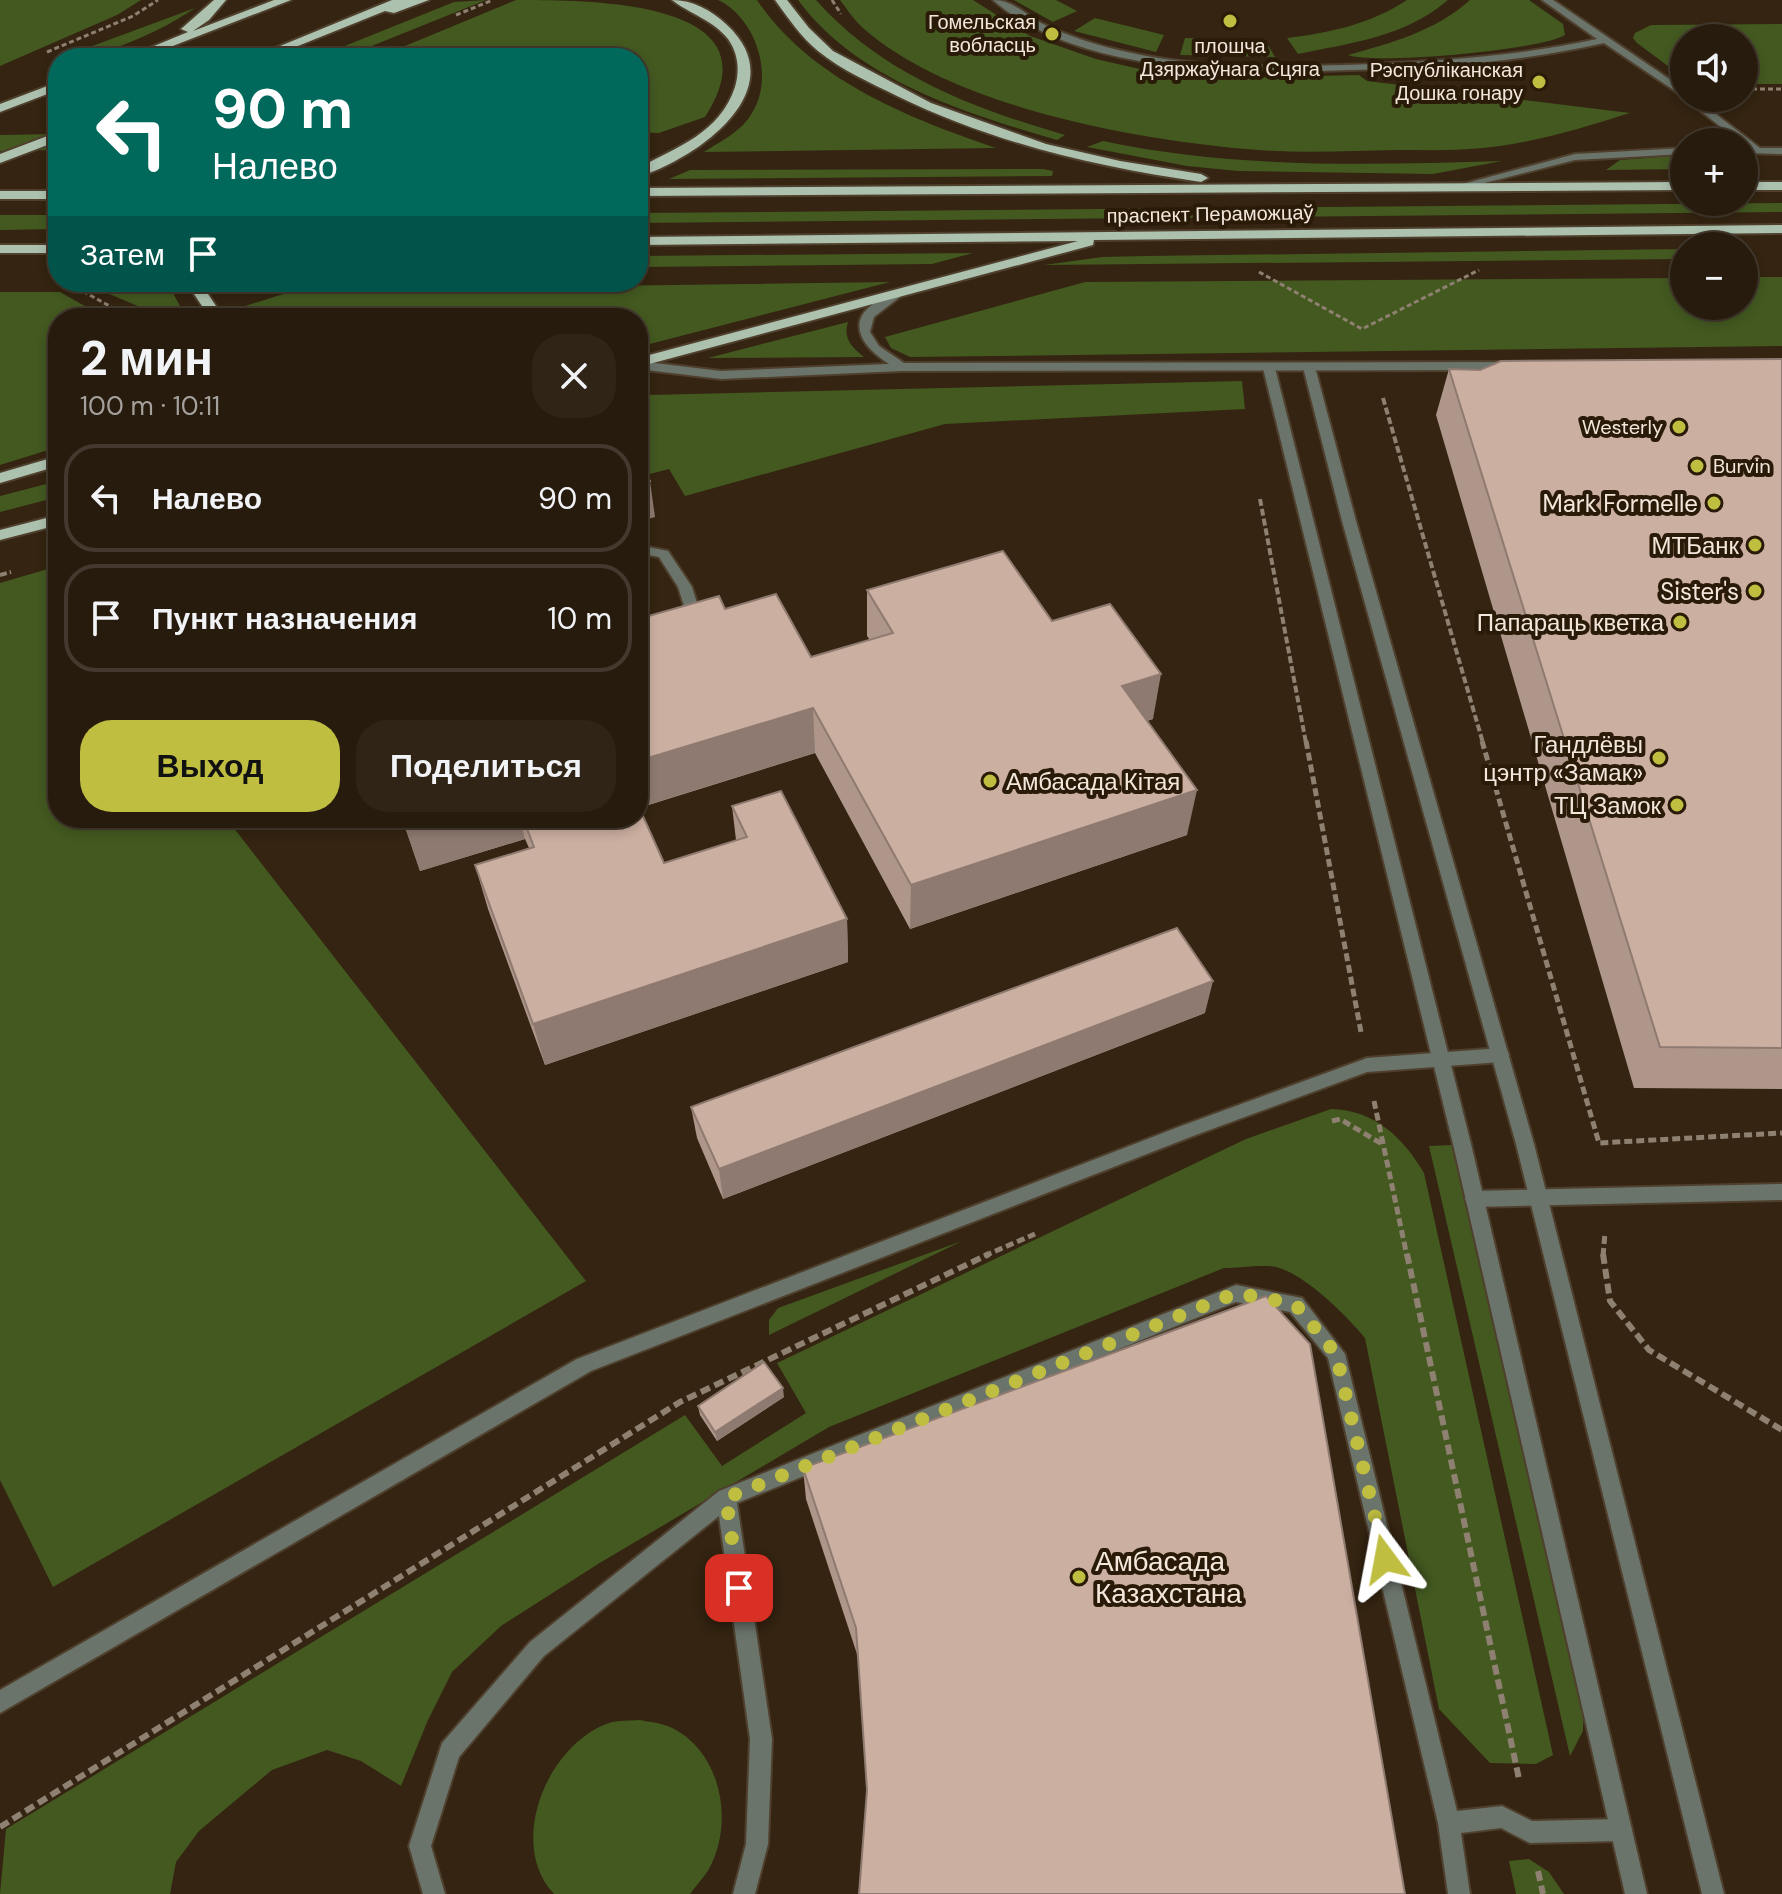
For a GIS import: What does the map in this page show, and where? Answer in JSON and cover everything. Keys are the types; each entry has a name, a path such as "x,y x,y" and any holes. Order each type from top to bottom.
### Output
{"main road":[{"path":"158,48 205,17 220,0"},
{"path":"158,48 285,0"},
{"path":"282,48 402,0"},
{"path":"347,22 423,0"},
{"path":"648,168 704,138 728,117 745,79 744,62 735,40 718,20 678,0"},
{"path":"781,0 797,22 823,48 864,75 922,105 987,130 1103,162 1276,188"},
{"path":"0,108 48,90"},
{"path":"0,159 48,140"},
{"name":"праспект Пераможцаў","path":"648,192 1670,186"},
{"path":"1758,186 1782,186"},
{"path":"0,195 48,195"},
{"name":"праспект Пераможцаў","path":"648,241 1782,229"},
{"path":"648,361 1115,235"},
{"path":"0,249 48,249"},
{"path":"0,478 48,464"},
{"path":"0,535 48,523"}],"street":[{"path":"998,0 1044,27 1110,50 1179,62 1251,68 1477,61 1560,50 1605,40"},
{"path":"1547,0 1670,84"},
{"path":"1707,112 1728,128"},
{"path":"1758,151 1782,151"},
{"path":"1453,188 1575,157 1670,152"},
{"path":"895,296 870,312 864,322 864,335 879,353 901,367"},
{"path":"648,365 721,375 901,367 1529,366"},
{"path":"1309,367 1353,536 1501,1055 1713,1894"},
{"path":"1269,368 1474,1199 1636,1894"},
{"path":"648,551 663,554 685,587 694,616 678,637"},
{"path":"0,1702 584,1365 1172,1137 1367,1065 1501,1055"},
{"path":"1474,1199 1782,1192"},
{"path":"434,1894 420,1846 450,1751 537,1649 726,1498 1236,1293 1295,1304 1336,1354 1449,1823 1459,1894"},
{"path":"726,1498 761,1739 757,1844 744,1894"},
{"path":"1449,1823 1502,1817 1530,1832 1621,1830"}],"path":[{"path":"56,48 133,16 158,0"},
{"path":"832,0 845,19"},
{"path":"39,55 48,51"},
{"path":"1758,89 1782,89"},
{"path":"1259,272 1362,329 1479,270"},
{"path":"84,292 113,308"},
{"path":"1380,388 1615,1196 1602,1246 1610,1301 1649,1350 1782,1430"},
{"path":"1259,489 1382,1144 1543,1894"},
{"path":"1325,1122 1340,1119 1382,1144"},
{"path":"1599,1143 1782,1133"},
{"path":"0,1827 680,1402 972,1261 1042,1231"}],"green space":[{"path":"0,0 141,0 117,15 0,66"},
{"path":"486,0 367,48 340,48 454,2"},
{"path":"516,0 588,2 629,6 668,15 699,29 718,49 722,78 705,117 659,133 648,132 648,48 400,48"},
{"path":"718,0 757,0 779,28 833,74 896,109 996,148 704,152 731,135 748,119 759,98 762,82 758,49 752,34 743,20"},
{"path":"798,0 816,0 870,49 930,85 996,113 1065,135 1057,140 1022,130 915,90 850,52 822,28"},
{"path":"840,0 973,0 1030,36 1096,59 1144,70 1227,78 1359,75 1367,81 1630,113 1539,139 1472,149 1265,151 1150,137 1044,114 944,78 900,55 863,28"},
{"path":"1014,0 1056,0 1077,11 1053,22"},
{"path":"1407,0 1448,0 1414,22 1357,42 1298,54 1287,38 1349,26"},
{"path":"1470,0 1529,0 1563,24 1565,35 1550,41 1493,51 1390,58 1348,55 1428,28"},
{"path":"195,8 165,26 115,48 87,48"},
{"path":"1095,18 1164,35 1156,52 1074,31"},
{"path":"1758,24 1782,24 1782,84 1758,84"},
{"path":"1651,25 1670,25 1670,68 1633,38 1635,33"},
{"path":"1185,38 1265,40 1275,57 1180,55"},
{"path":"48,134 48,150 0,151 0,135"},
{"path":"1103,141 1252,161 1402,164 1502,161 1433,174 1238,171 1187,166 1087,147"},
{"path":"1670,156 1670,169 1606,170 1620,160"},
{"path":"690,170 1053,171 1052,176 669,179"},
{"path":"1758,203 1782,203 1782,212 1758,212"},
{"path":"1670,204 1670,213 648,223 648,213"},
{"path":"0,215 48,215 48,229 0,230"},
{"path":"1670,249 1670,259 1044,265 1102,257"},
{"path":"973,253 932,264 648,267 648,256"},
{"path":"1758,277 1782,277 1782,346 910,357 891,348 885,337 1085,282 1670,278 1670,320 1758,320"},
{"path":"890,282 648,344 648,308 242,307 290,292 648,292 648,285"},
{"path":"0,292 60,292 88,308 48,308 48,450 0,465"},
{"path":"105,292 172,292 181,308 142,308"},
{"path":"848,322 849,342 864,357 708,358"},
{"path":"1242,381 1245,409 945,424 685,496 669,469 648,474 649,395"},
{"path":"48,484 48,500 0,512 0,496"},
{"path":"48,569 48,828 234,828 586,1281 53,1587 0,1480 0,583"},
{"path":"1331,1109 1361,1114 1386,1128 1407,1148 1424,1173 1553,1755 1536,1764 1490,1763 1439,1709 1365,1338 1325,1297 1287,1271 1270,1266 1224,1268 829,1427 598,1564 501,1626 452,1672 401,1786 361,1761 327,1750 272,1770 199,1831 176,1862 170,1894 0,1894 6,1829 685,1415 722,1466 806,1413 777,1363 1246,1139"},
{"path":"1452,1145 1584,1685 1583,1731 1570,1756 1429,1146"},
{"path":"962,1241 769,1335 769,1320 778,1308"},
{"path":"640,1720 667,1726 687,1738 701,1752 712,1770 722,1809 717,1850 709,1869 690,1894 554,1894 540,1873 534,1849 534,1823 552,1773 568,1751 587,1734 609,1723"},
{"path":"1529,1859 1549,1872 1564,1894 1516,1894 1509,1861"}],"building":[{"name":"ТЦ Замок","path":"1782,359 1782,1048 1660,1047 1449,369 1480,370 1501,361"},
{"name":"Амбасада Кітая","path":"1003,551 1052,621 1110,604 1161,674 1122,686 1197,790 911,885 813,708 648,758 648,616 719,596 725,609 776,594 811,657 893,633 867,590"},
{"path":"781,791 847,919 533,1024 475,865 534,847 527,828 648,827 664,863 747,837 732,806"},
{"path":"1177,928 1213,981 719,1169 691,1107"},
{"name":"Амбасада Казахстана","path":"1266,1296 1310,1344 1405,1894 859,1894 867,1790 856,1628 803,1468"},
{"path":"764,1362 783,1388 715,1432 698,1406"}],"place":[{"name":"плошча Дзяржаўнага Сцяга","path":"1230,21"},
{"name":"Гомельская вобласць","path":"1052,34"},
{"name":"Рэспубліканская Дошка гонару","path":"1539,82"},
{"name":"Westerly","path":"1679,427"},
{"name":"Burvin","path":"1697,466"},
{"name":"Mark Formelle","path":"1714,503"},
{"name":"МТБанк","path":"1755,545"},
{"name":"Sister's","path":"1755,591"},
{"name":"Папараць кветка","path":"1680,622"},
{"name":"Гандлёвы цэнтр «Замак»","path":"1659,758"},
{"name":"Амбасада Кітая","path":"990,781"},
{"name":"ТЦ Замок","path":"1677,805"},
{"name":"Амбасада Казахстана","path":"1079,1577"}],"route":[{"path":"739,1588 726,1498 1236,1293 1295,1304 1336,1354 1385,1559"}]}
